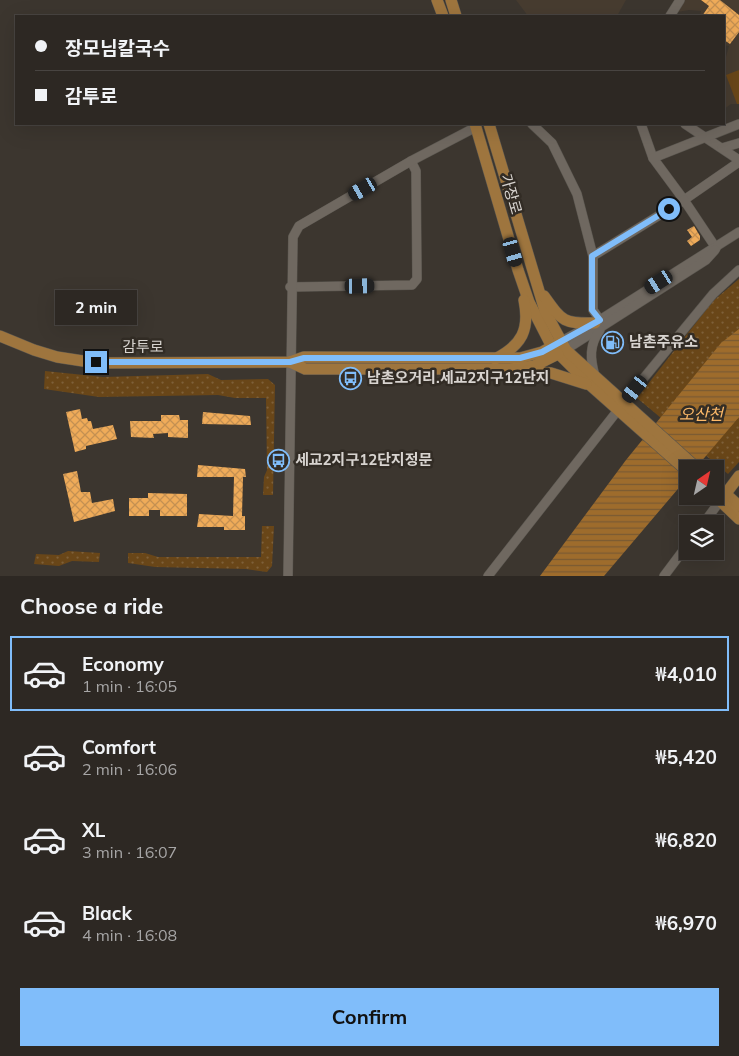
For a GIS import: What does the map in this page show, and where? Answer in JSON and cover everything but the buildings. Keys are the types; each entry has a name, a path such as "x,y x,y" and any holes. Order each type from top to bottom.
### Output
{"main road":[{"path":"437,0 443,15"},
{"path":"451,0 456,15"},
{"name":"가장로","path":"476,125 529,302 559,348"},
{"name":"가장로","path":"489,125 545,311 559,348"},
{"path":"493,360 505,354 518,342 526,328 526,308 518,270"},
{"path":"535,278 543,295 559,318 573,324 598,324"},
{"name":"감투로","path":"0,336 57,357 96,362 290,362 304,358 493,360 531,356 559,348"},
{"path":"559,348 679,463"},
{"name":"감투로","path":"290,362 305,368 510,369 534,366 559,348"},
{"path":"510,369 552,373 593,381"},
{"path":"624,409 687,460"},
{"path":"724,489 739,476"},
{"path":"724,496 739,506"},
{"path":"724,500 739,519"}],"street":[{"path":"671,15 680,0"},
{"path":"653,158 739,124"},
{"path":"288,576 290,287 293,237 299,226 476,125"},
{"path":"533,125 552,143 577,194 592,256 592,310 598,324 592,346 593,381"},
{"path":"641,125 653,158 716,248"},
{"path":"592,256 684,200 739,161 705,136 686,125"},
{"path":"722,148 739,143"},
{"path":"290,287 412,285 417,280 416,171 411,161"},
{"path":"559,348 706,260 716,248 739,232"},
{"path":"488,576 624,409 713,294 739,270"},
{"path":"664,576 679,556"}],"shaded area":[{"path":"516,0 626,0 618,15 527,15"},
{"path":"684,0 739,0 739,104 731,104 725,108 725,60 729,46 725,45 725,15 700,15 701,11 689,10 677,12"},
{"path":"739,70 739,104 737,104 726,75"},
{"path":"739,279 739,462 728,474 724,471 724,460 711,460 637,398 713,301"},
{"path":"45,371 103,377 208,374 221,380 268,379 275,385 273,495 263,495 264,477 267,470 266,398 235,398 218,395 99,397 44,389"},
{"path":"262,526 274,526 272,566 267,572 246,569 155,567 128,563 128,553 145,553 158,557 261,557"},
{"path":"68,551 100,553 99,562 72,561 59,566 34,564 36,554 59,555"}],"water":[{"name":"오산천","path":"739,329 739,417 702,460 679,460 679,488 604,576 540,576 626,460 721,343"}],"place":[{"name":"남촌주유소","path":"613,342"},
{"name":"남촌오거리.세교2지구12단지","path":"351,378"},
{"name":"세교2지구12단지정문","path":"279,460"}],"route":[{"path":"96,362 290,362 304,358 493,360 531,356 575,335 600,320 592,310 592,256 669,209"}]}
